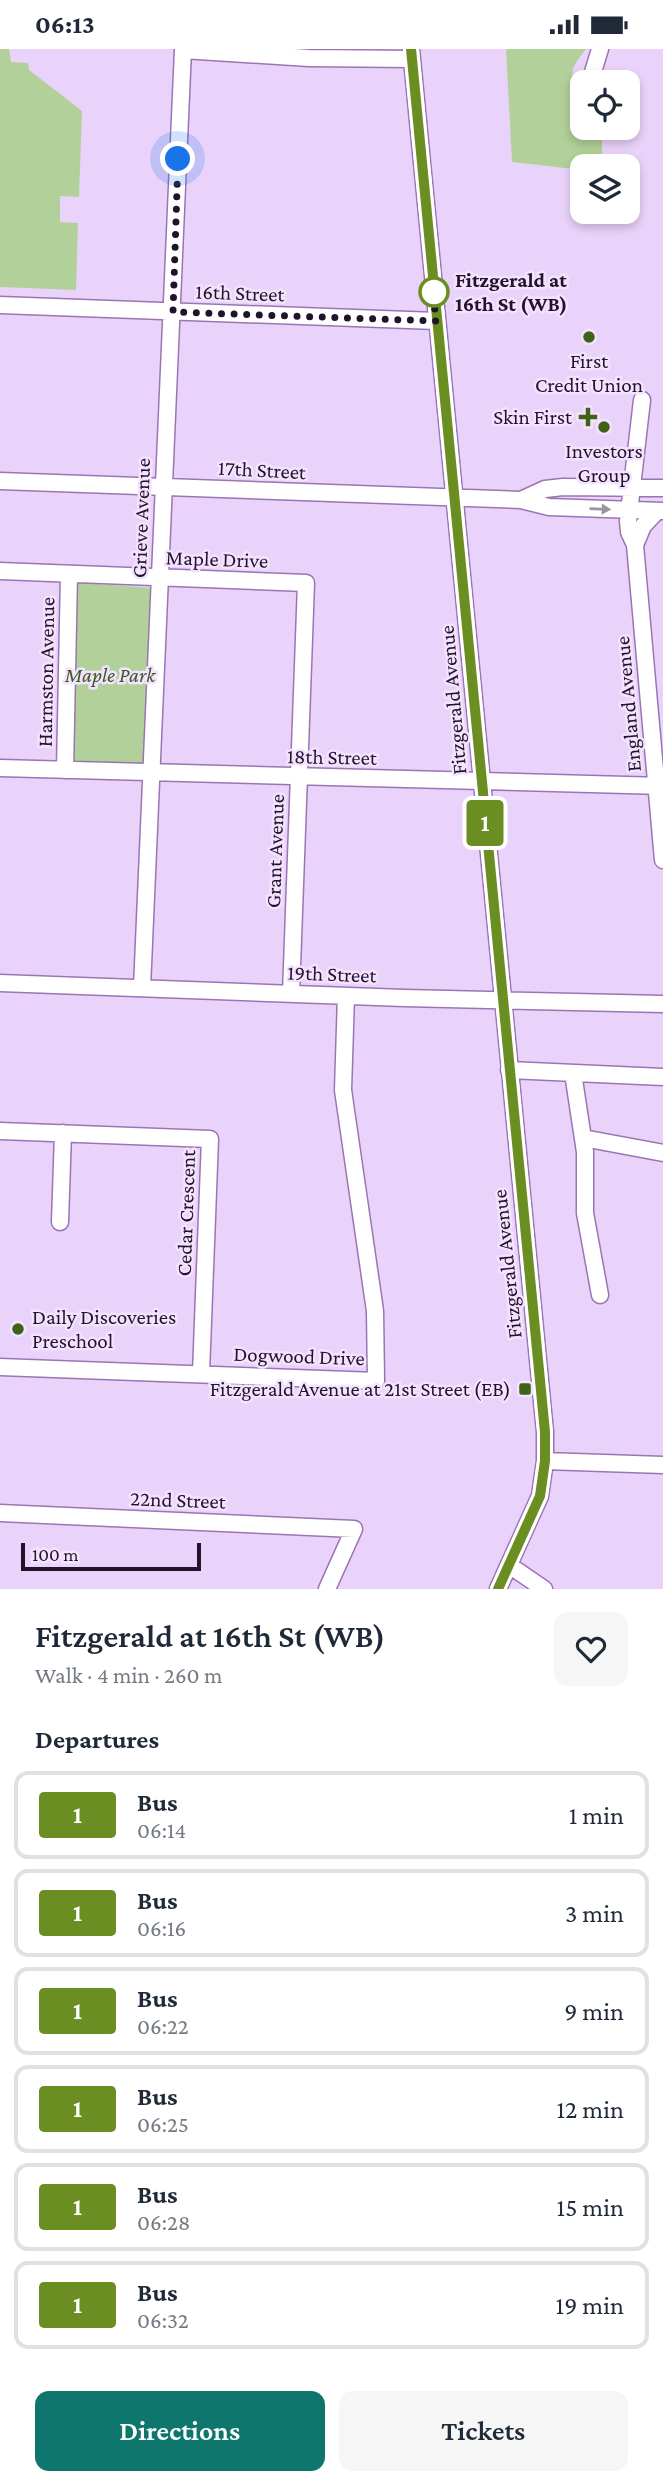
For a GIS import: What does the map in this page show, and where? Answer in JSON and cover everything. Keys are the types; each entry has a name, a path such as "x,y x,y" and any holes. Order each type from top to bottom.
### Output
{"street":[{"path":"594,70 600,49"},
{"path":"183,50 309,58 412,54"},
{"name":"Grieve Avenue","path":"142,988 183,50"},
{"name":"Fitzgerald Avenue","path":"412,54 545,1432 545,1461 540,1496 498,1589"},
{"name":"16th Street","path":"0,305 436,321"},
{"name":"England Avenue","path":"642,400 629,510 629,532 635,545 660,786 663,860"},
{"name":"17th Street","path":"0,481 522,500 549,507 660,511"},
{"name":"17th Street","path":"522,500 545,489 562,487 663,488"},
{"path":"635,545 643,526 660,511"},
{"name":"Maple Drive","path":"0,571 306,583"},
{"name":"Harmston Avenue","path":"65,770 69,574"},
{"name":"Grant Avenue","path":"291,994 306,583"},
{"name":"18th Street","path":"0,768 660,786"},
{"name":"19th Street","path":"0,983 663,1004"},
{"name":"Dogwood Drive","path":"0,1367 376,1381 375,1311 343,1090 346,996"},
{"path":"509,1070 663,1077"},
{"path":"573,1073 585,1152 585,1213 600,1295"},
{"name":"Cedar Crescent","path":"0,1131 210,1139 201,1373"},
{"path":"60,1222 63,1133"},
{"path":"583,1138 663,1153"},
{"path":"545,1461 663,1465"},
{"name":"22nd Street","path":"0,1513 354,1529 327,1589"},
{"path":"509,1565 544,1589"}],"green space":[{"path":"0,49 9,49 11,62 28,63 29,70 82,111 79,197 60,196 60,222 78,223 76,290 0,287"},
{"path":"506,49 586,49 573,70 570,70 570,140 602,140 602,154 570,154 570,169 512,162"},
{"name":"Maple Park","path":"72,582 152,588 148,766 68,763"}],"bus line":[{"name":"1","path":"411,49 545,1432 545,1461 540,1496 498,1589"}],"place":[{"name":"Fitzgerald at 16th St (WB)","path":"434,292"},
{"name":"First Credit Union","path":"589,337"},
{"name":"Skin First","path":"588,417"},
{"name":"Investors Group","path":"604,427"},
{"name":"Daily Discoveries Preschool","path":"18,1329"},
{"name":"Fitzgerald Avenue at 21st Street (EB)","path":"525,1389"}],"route":[{"path":"178,159 173,312 436,321 432,280 434,292"}]}
